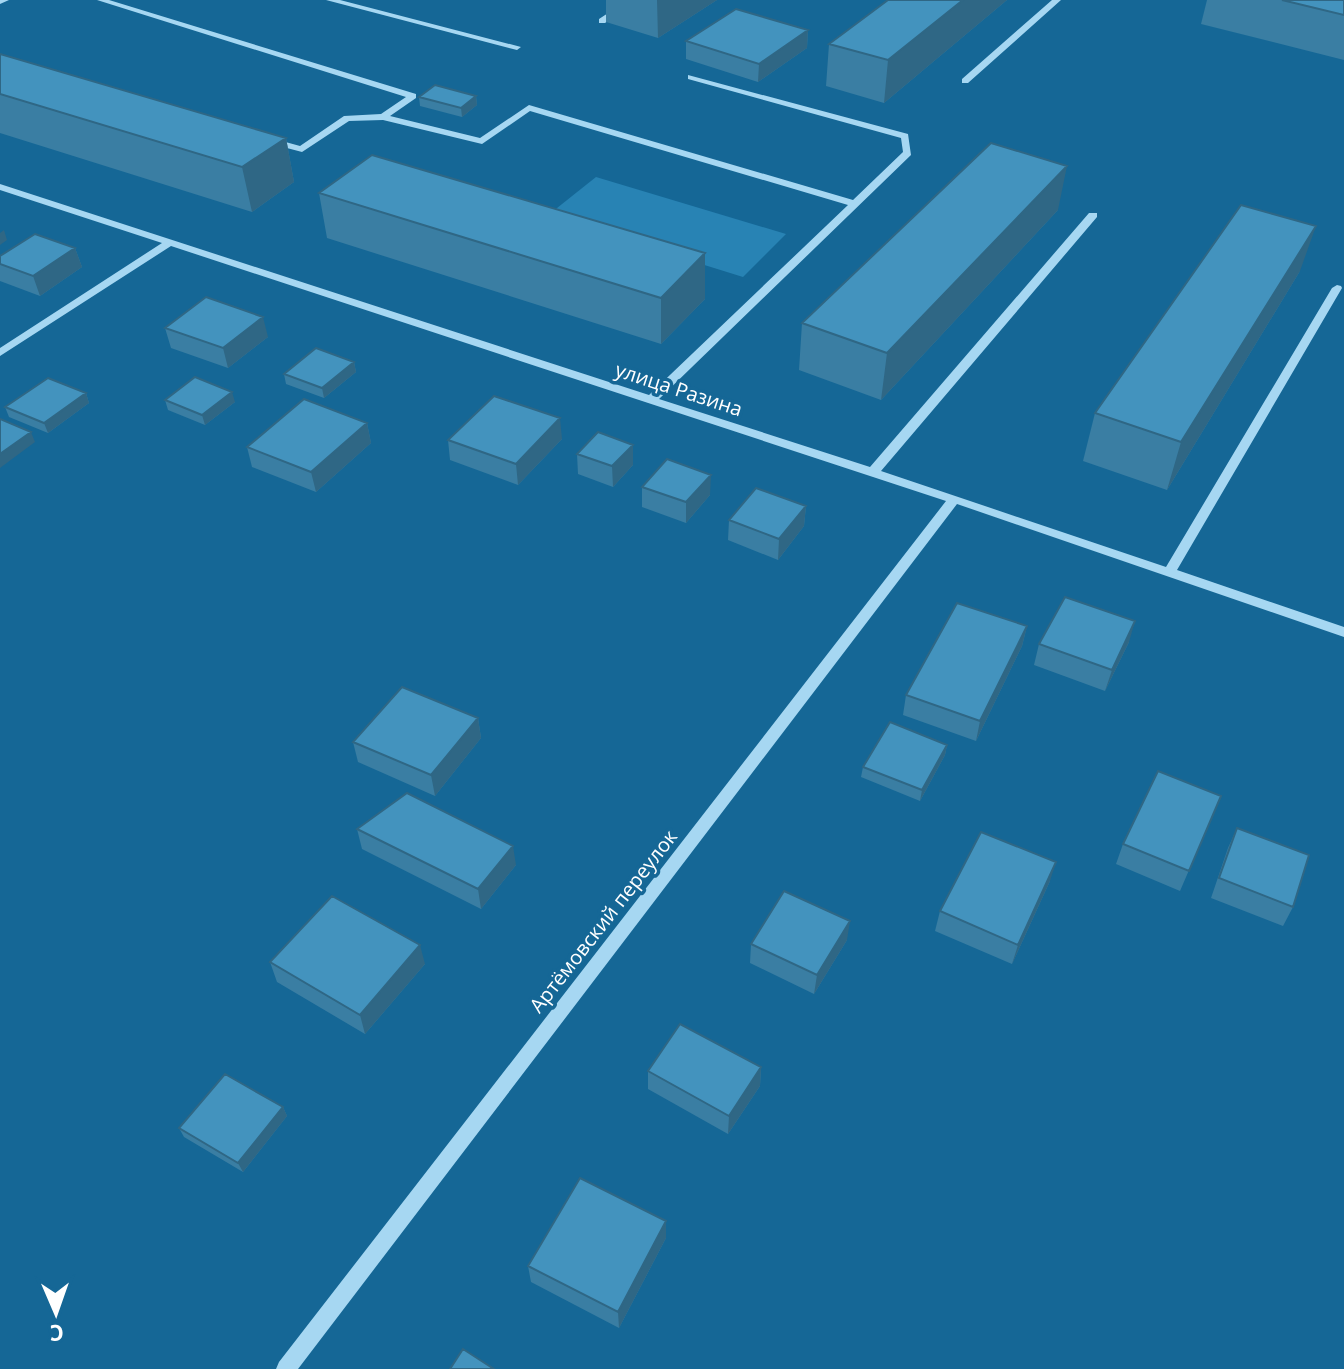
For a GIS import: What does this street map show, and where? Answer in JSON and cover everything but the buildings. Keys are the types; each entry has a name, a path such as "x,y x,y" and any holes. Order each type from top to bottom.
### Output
{"street":[{"path":"101,0 413,96 383,117"},
{"path":"330,0 517,47"},
{"path":"602,21 633,0"},
{"path":"965,81 1057,0"},
{"path":"652,399 908,153 905,136 691,77"},
{"path":"257,137 302,149 347,118 383,117 482,141 529,108 853,203"},
{"name":"улица Разина","path":"0,187 873,472 1344,632"},
{"path":"873,472 1093,215"},
{"path":"0,353 171,242"},
{"path":"1169,572 1337,288"},
{"name":"Артёмовский переулок","path":"286,1369 954,499"}],"shaded area":[{"path":"596,177 786,234 743,277 547,216"}]}
